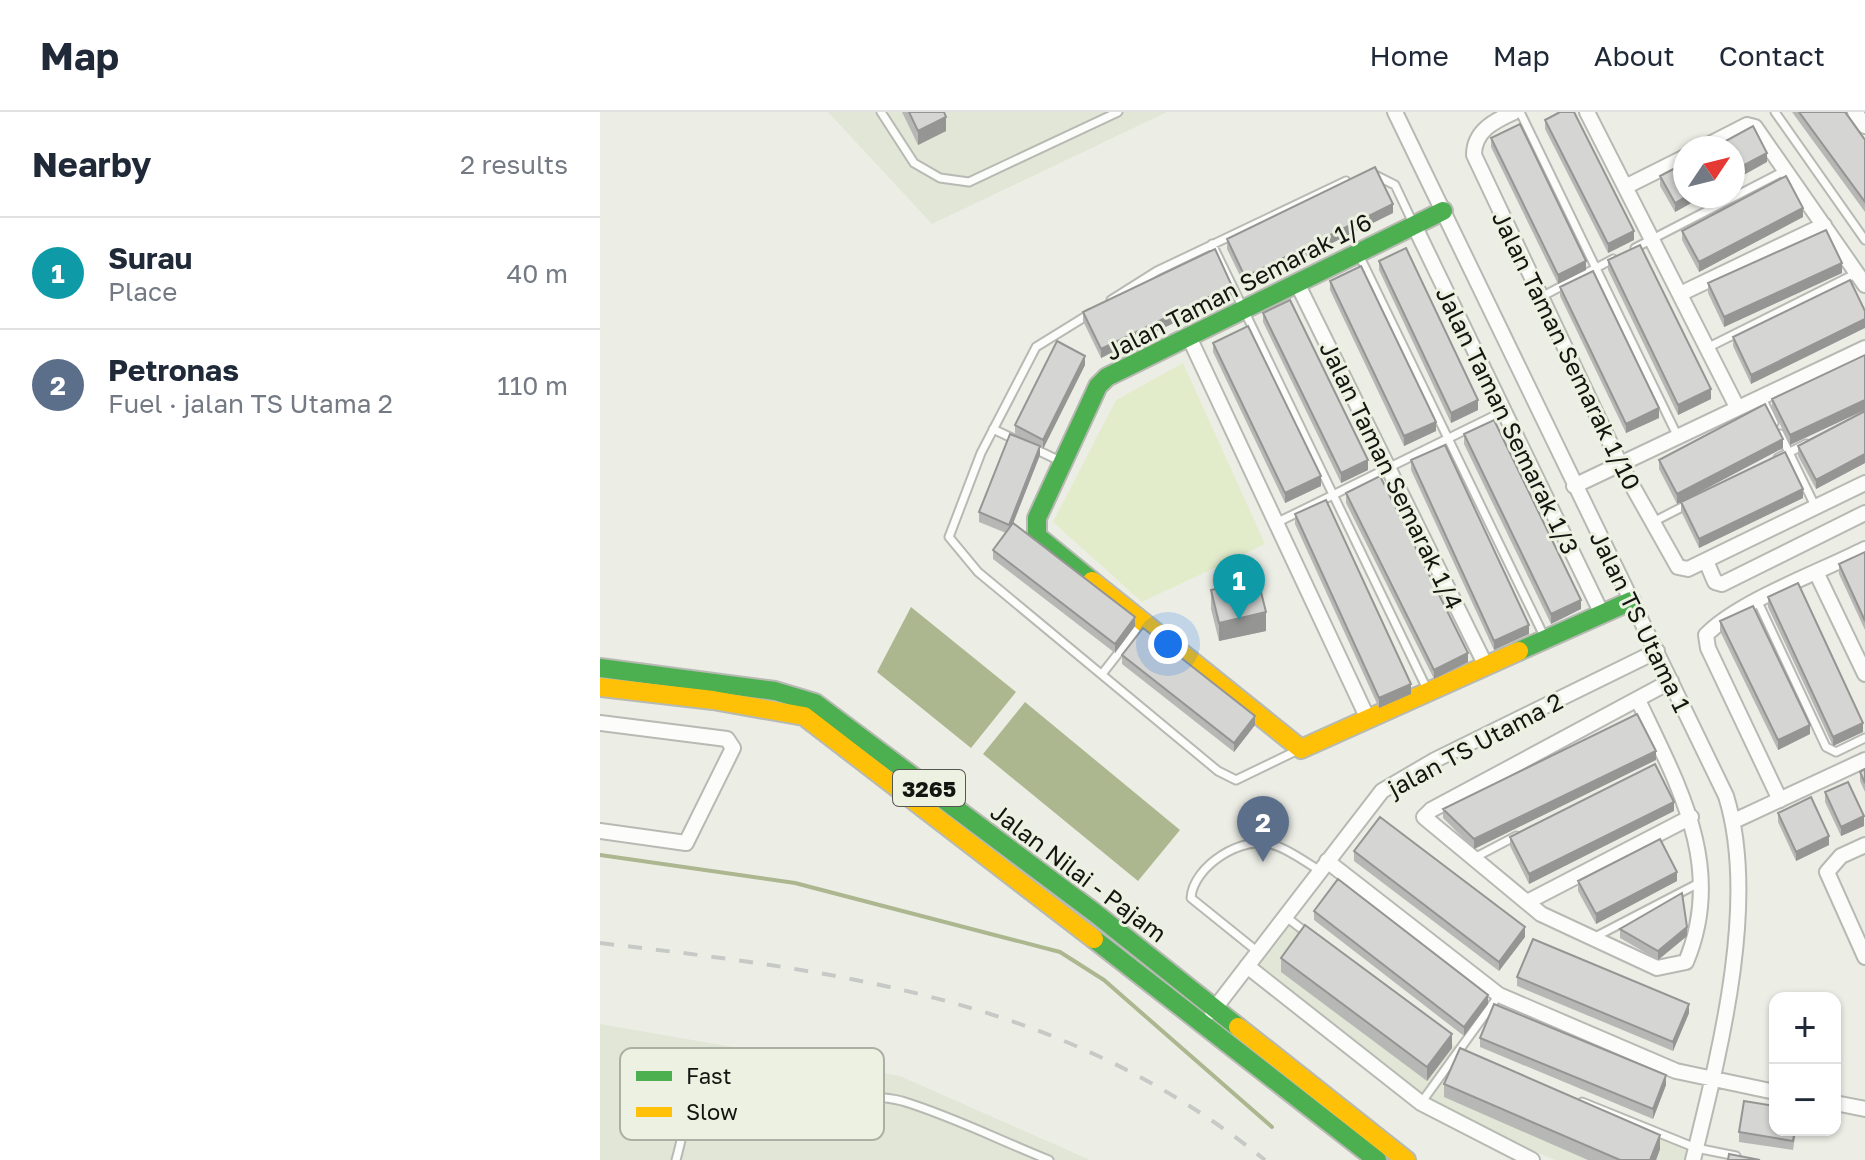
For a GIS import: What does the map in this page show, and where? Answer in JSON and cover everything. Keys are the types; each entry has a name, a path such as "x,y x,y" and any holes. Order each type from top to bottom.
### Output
{"main road":[{"name":"Jalan Taman Semarak 1/6","path":"1301,749 1037,536 1037,518 1098,386 1107,377 1443,211"},
{"path":"1301,749 1631,601"},
{"name":"Jalan Nilai - Pajam","path":"600,668 775,691 815,703 1210,1015 1377,1160"},
{"name":"Jalan Nilai - Pajam","path":"600,687 713,700 804,716 1406,1160"}],"street":[{"name":"Jalan TS Utama 1","path":"1395,112 1574,486 1657,651 1726,796 1734,821 1739,858 1739,914 1712,1079 1694,1154"},
{"name":"Jalan Taman Semarak 1/10","path":"1517,112 1489,126 1474,143 1474,155 1620,464 1668,555 1678,567 1688,569 1706,561"},
{"path":"1587,112 1737,407"},
{"path":"1855,112 1865,126"},
{"path":"1727,136 1752,124 1861,279"},
{"path":"1625,187 1673,163"},
{"name":"Jalan Taman Semarak 1/3","path":"1414,225 1602,614"},
{"path":"1680,294 1824,225"},
{"name":"Jalan Taman Semarak 1/4","path":"1297,283 1486,666"},
{"path":"1189,337 1368,719"},
{"path":"1574,486 1865,348"},
{"path":"1865,483 1706,561 1715,582 1722,584 1865,513"},
{"path":"1780,800 1708,648 1706,635 1715,625 1865,549"},
{"path":"1817,574 1865,674"},
{"name":"jalan TS Utama 2","path":"1210,1015 1370,803 1402,777 1657,651"},
{"path":"1638,700 1659,762 1691,817 1701,882 1698,933 1686,962 1657,968 1541,914 1424,817 1431,810 1671,681"},
{"path":"600,723 727,739 733,748 686,843 600,831"},
{"path":"1734,821 1865,760"},
{"path":"1527,902 1691,817"},
{"path":"1865,845 1841,856 1827,872 1865,957"},
{"path":"1323,866 1499,995 1676,1071 1769,1091"},
{"path":"1247,966 1421,1103 1532,1160"},
{"path":"1841,1104 1865,1109"}],"lane":[{"path":"881,112 914,163 940,178 969,182 1118,112"},
{"path":"1517,112 1678,437"},
{"path":"1775,112 1864,236"},
{"path":"1541,297 1786,170"},
{"path":"1365,172 1381,175 1395,185 1414,225"},
{"path":"1301,749 1236,780 1218,771 978,572 949,537 993,429 1036,347 1157,271 1353,178"},
{"path":"1212,244 1428,692"},
{"path":"1358,253 1546,639"},
{"path":"1707,348 1861,279"},
{"path":"1761,396 1816,508"},
{"path":"1278,522 1504,411"},
{"path":"993,429 1063,462"},
{"path":"1775,460 1814,440"},
{"path":"1651,523 1692,502"},
{"path":"1758,602 1826,747 1836,752 1865,738"},
{"path":"1102,674 1143,621"},
{"path":"1472,859 1527,830"},
{"path":"1258,952 1191,898 1192,886 1214,861 1235,848 1255,843 1273,844 1323,866"},
{"path":"1595,937 1701,882"},
{"path":"1285,916 1322,945"},
{"path":"1421,1103 1499,995"},
{"path":"1445,1042 1472,1057"},
{"path":"1570,1097 1694,1154 1747,1158"},
{"path":"884,1098 901,1101 1049,1160"},
{"path":"676,1160 682,1140"}],"shaded area":[{"path":"828,112 1167,112 932,224"},
{"path":"1183,363 1265,544 1142,602 1053,522 1116,400"},
{"path":"911,607 1016,692 971,748 877,672"},
{"path":"1025,702 1180,830 1138,881 983,754"},
{"path":"1282,913 1460,1050 1694,1148 1692,1160 1555,1160 1419,1102 1245,965"},
{"path":"600,1024 738,1048 620,1048 620,1140 884,1140 884,1073 900,1076 1090,1160 600,1160"}],"building":[{"path":"909,112 944,112 946,117 918,131"},
{"path":"1560,112 1574,112 1634,231 1608,244 1545,120"},
{"path":"1799,112 1845,112 1865,140 1865,202"},
{"path":"1520,124 1586,261 1558,275 1491,138"},
{"path":"1753,126 1767,153 1745,165 1745,136 1735,136"},
{"path":"1375,167 1393,204 1245,277 1227,239"},
{"path":"1673,169 1673,199 1660,176"},
{"path":"1786,176 1803,208 1699,262 1682,231 1725,208 1745,208 1745,198"},
{"path":"1826,230 1842,263 1724,317 1708,283"},
{"path":"1640,245 1711,389 1678,405 1608,260"},
{"path":"1406,248 1478,400 1451,413 1379,261"},
{"path":"1215,249 1232,286 1101,349 1083,312"},
{"path":"1361,266 1436,422 1404,436 1330,281"},
{"path":"1593,271 1659,408 1626,424 1560,287"},
{"path":"1850,280 1865,311 1865,319 1751,375 1733,337"},
{"path":"1290,300 1368,460 1341,473 1263,313"},
{"path":"1248,326 1321,476 1285,493 1213,343"},
{"path":"1057,341 1085,356 1043,440 1015,425"},
{"path":"1865,355 1865,400 1790,435 1772,399"},
{"path":"1765,404 1783,439 1677,494 1659,460"},
{"path":"1865,411 1865,454 1816,480 1798,446"},
{"path":"1494,420 1581,600 1551,614 1464,434"},
{"path":"1010,434 1040,446 1009,525 979,512"},
{"path":"1445,445 1529,625 1494,641 1411,460"},
{"path":"1785,452 1803,489 1699,539 1681,502"},
{"path":"1380,476 1468,653 1434,670 1346,493"},
{"path":"1326,500 1411,684 1379,698 1295,514"},
{"path":"1013,523 1135,617 1115,644 993,550"},
{"path":"1865,552 1865,621 1839,564"},
{"path":"1258,580 1266,612 1219,623 1211,590"},
{"path":"1798,583 1863,723 1833,737 1768,597"},
{"path":"1753,606 1810,725 1778,740 1720,621"},
{"path":"1143,628 1255,716 1234,743 1122,655"},
{"path":"1637,714 1656,751 1474,839 1443,809"},
{"path":"1655,764 1674,802 1529,874 1510,837"},
{"path":"1848,782 1864,816 1841,827 1825,792"},
{"path":"1811,797 1829,836 1796,852 1778,813"},
{"path":"1380,817 1525,927 1499,962 1354,851"},
{"path":"1660,839 1677,872 1596,914 1578,881"},
{"path":"1338,879 1488,995 1464,1027 1314,911"},
{"path":"1682,893 1687,927 1658,951 1620,929"},
{"path":"1305,925 1452,1034 1427,1067 1281,958"},
{"path":"1533,939 1689,1004 1673,1042 1517,977"},
{"path":"1494,1004 1666,1075 1653,1109 1480,1038"},
{"path":"1460,1048 1660,1135 1650,1160 1620,1160 1444,1084"},
{"path":"1744,1101 1769,1105 1769,1136 1794,1136 1793,1141 1739,1132"},
{"path":"1729,1154 1760,1160 1728,1160"}],"waterway":[{"path":"600,855 795,883 1060,952 1104,980 1272,1127"}],"railway":[{"path":"600,943 780,966 866,982 950,1002 1032,1028 1111,1062 1189,1106 1265,1160"}],"traffic: fast":[{"path":"1092,581 1037,536 1037,518 1098,386 1107,377 1443,211"},
{"path":"1519,651 1631,601"},
{"path":"600,668 775,691 815,703 1095,913 1238,1027"},
{"path":"1094,939 1377,1160"}],"traffic: slow":[{"path":"1092,581 1301,749 1519,651"},
{"path":"600,687 713,700 804,716 1094,939"},
{"path":"1238,1027 1406,1160"}],"place":[{"name":"Surau","path":"1239,620"},
{"name":"Petronas","path":"1263,862"}]}
